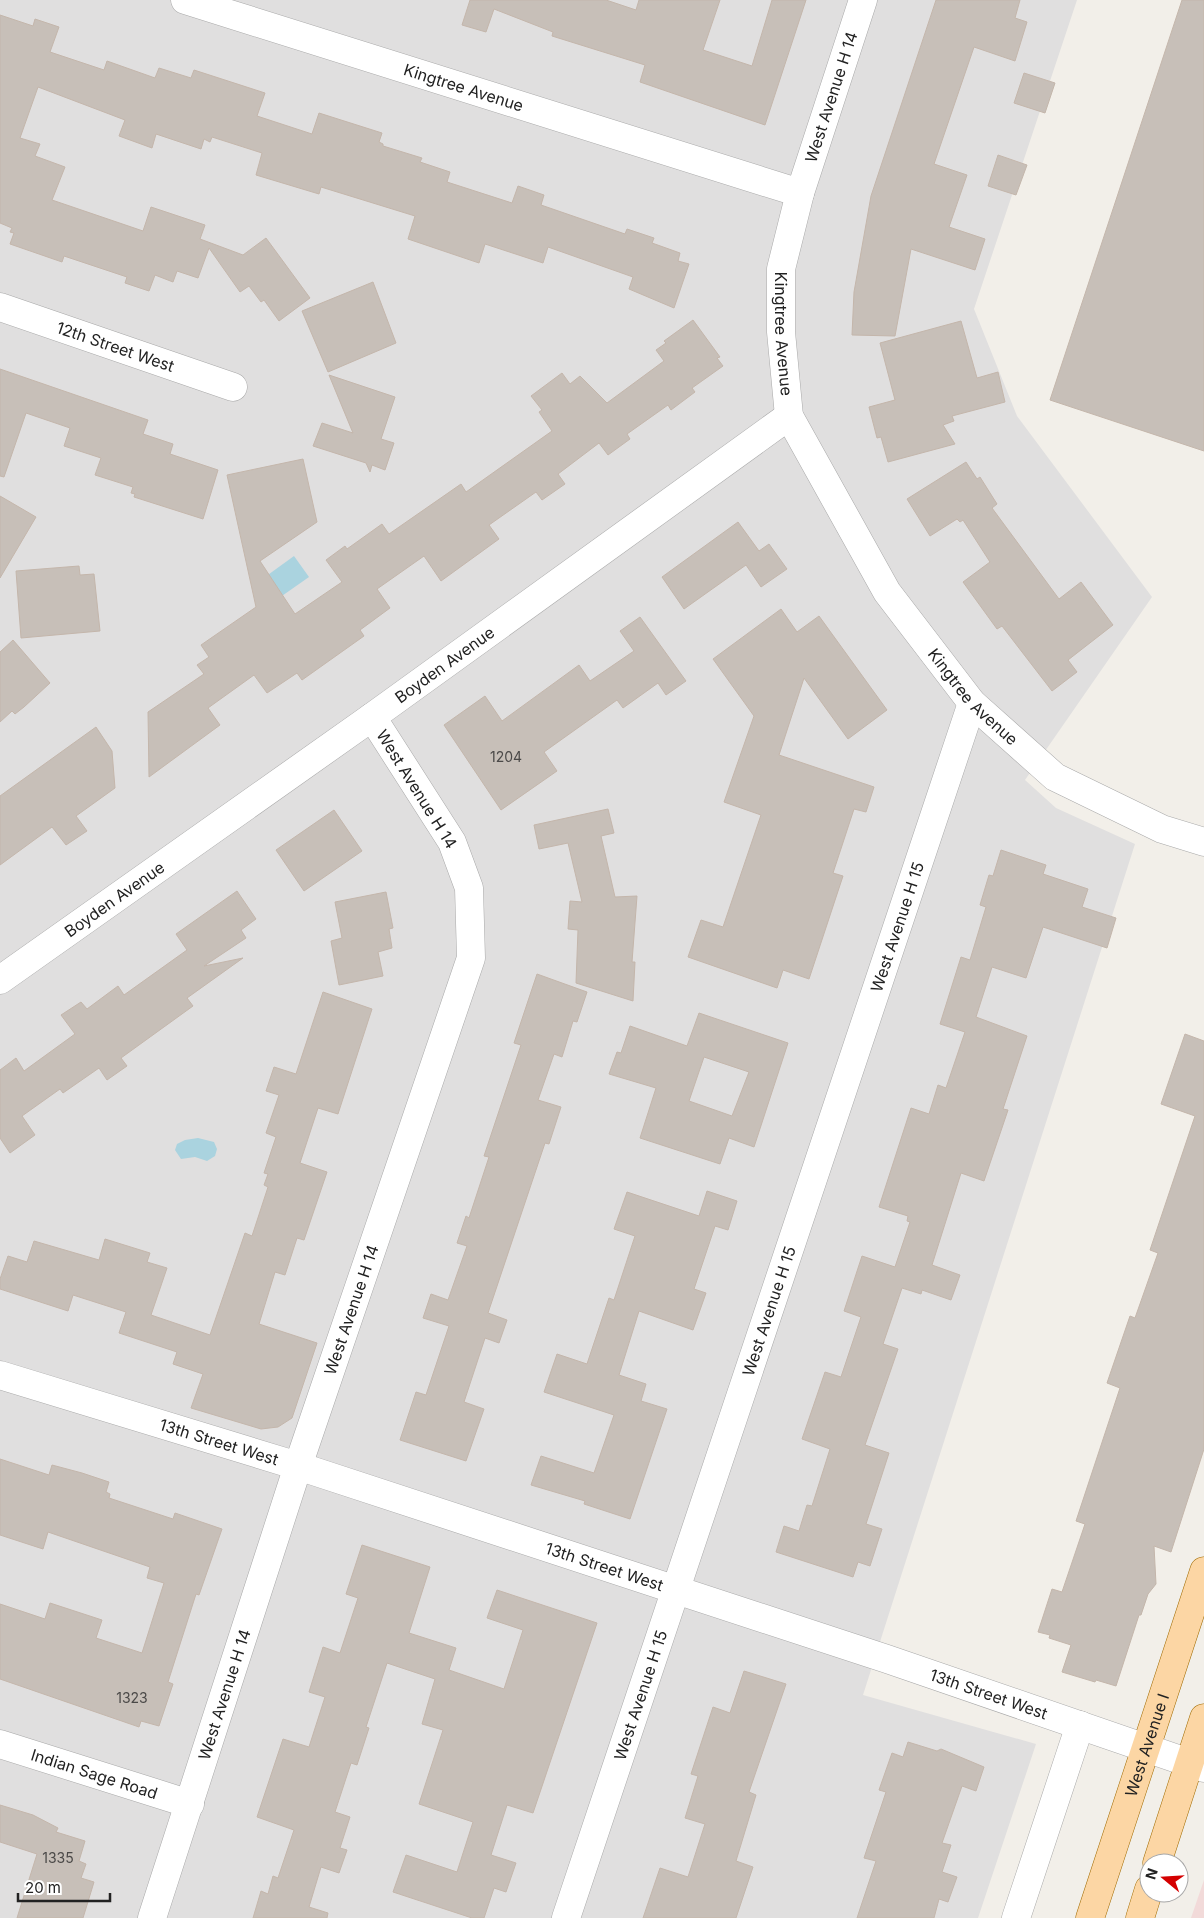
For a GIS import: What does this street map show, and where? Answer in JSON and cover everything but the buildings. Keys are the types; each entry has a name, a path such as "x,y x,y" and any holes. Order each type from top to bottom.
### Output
{"main road":[{"name":"West Avenue I","path":"1090,1918 1204,1571"},
{"path":"1161,1853 1197,1765 1204,1718"},
{"path":"1140,1918 1145,1903"}],"street":[{"name":"Kingtree Avenue","path":"185,0 800,194 782,269 781,332 790,416 886,592 972,704 1055,778 1162,829 1204,842"},
{"name":"West Avenue H 14","path":"800,194 863,0"},
{"name":"12th Street West","path":"0,308 233,387"},
{"name":"Boyden Avenue","path":"0,980 372,717 790,416"},
{"name":"West Avenue H 15","path":"566,1918 972,704"},
{"name":"West Avenue H 14","path":"152,1918 298,1466 471,958 469,888 452,842 372,717"},
{"name":"13th Street West","path":"0,1375 298,1466 1197,1765"},
{"path":"1016,1918 1080,1725"},
{"name":"Indian Sage Road","path":"0,1744 190,1804"}],"shaded area":[{"path":"0,0 1077,0 974,309 1017,416 1152,597 1025,780 1056,808 1135,844 863,1695 1036,1744 978,1918 0,1918"},
{"path":"1204,1880 1204,1918 1191,1918"}],"water":[{"path":"294,556 309,577 279,598 254,585"},
{"path":"198,1138 214,1142 217,1149 215,1156 207,1161 195,1157 181,1159 175,1150 177,1144 185,1140"}]}
